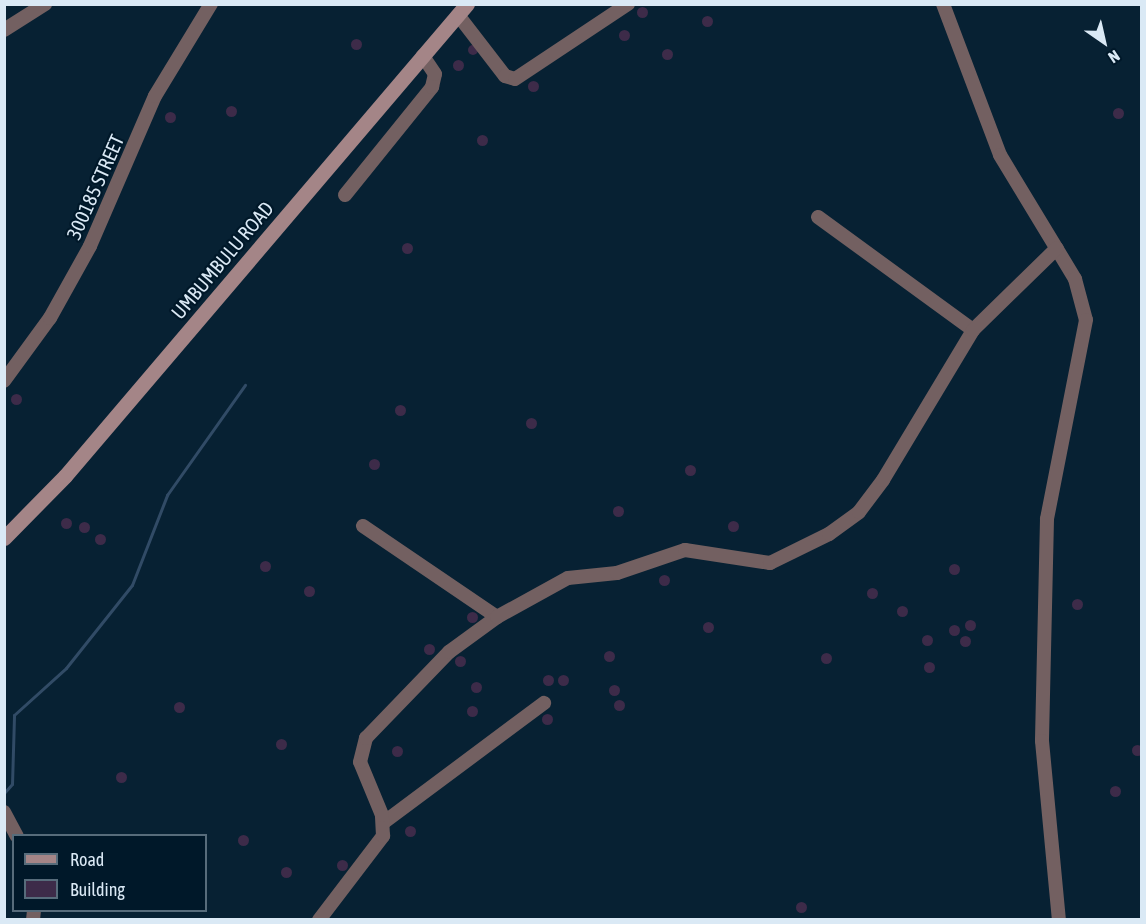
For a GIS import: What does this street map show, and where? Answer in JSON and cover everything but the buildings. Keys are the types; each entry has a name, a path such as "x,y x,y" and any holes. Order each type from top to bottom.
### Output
{"main road":[{"name":"UMBUMBULU ROAD","path":"4,538 72,468 463,10"}],"street":[{"path":"4,30 45,4"},
{"name":"300185 STREET","path":"4,381 74,276 117,190 155,96 211,4"},
{"path":"463,10 505,76 515,79 628,4"},
{"path":"943,4 1000,155 1057,248 1079,290 1086,330 1047,519 1042,730 1059,920"},
{"path":"345,195 432,87 435,74 423,56"},
{"path":"818,217 973,330"},
{"path":"319,920 377,848 383,823 363,774 366,738 449,652 497,616 568,578 617,573 685,550 770,563 807,548 859,512 973,330 1057,248"},
{"path":"363,526 497,616"},
{"path":"383,823 544,703"},
{"path":"4,812 16,834"}],"waterway":[{"path":"4,793 12,784 14,715 66,668 132,585 167,495 245,385"}]}
